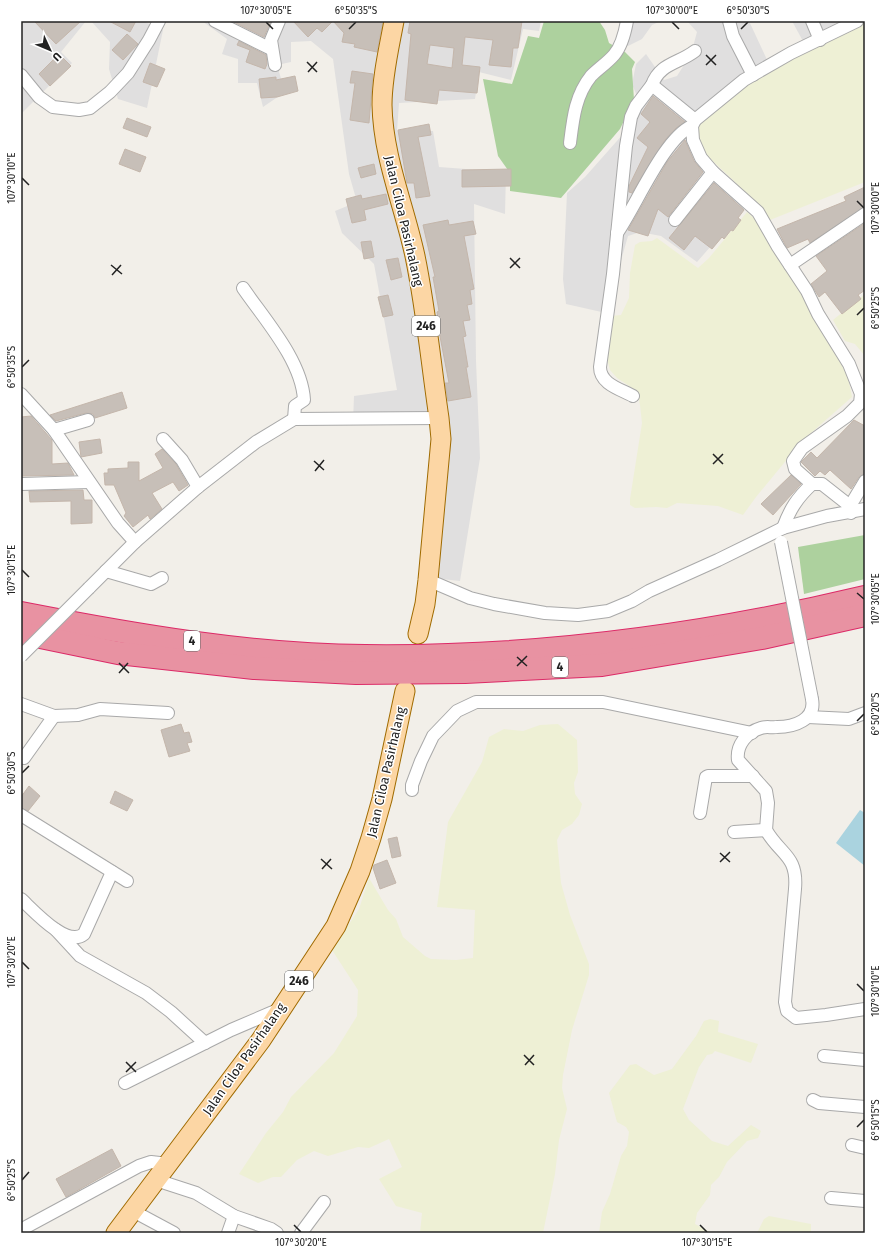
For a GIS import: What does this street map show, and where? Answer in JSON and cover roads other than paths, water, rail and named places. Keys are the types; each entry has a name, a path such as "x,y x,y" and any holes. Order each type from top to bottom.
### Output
{"highway":[{"name":"4","path":"21,613 132,634 265,650 371,656 469,653 596,645 698,631 865,597"},
{"name":"4","path":"21,633 118,653 254,668 356,673 465,672 602,665 762,638 865,615"}],"main road":[{"name":"Jalan Ciloa Pasirhalang","path":"394,21 385,73 382,104 384,133 394,178 415,256 439,418 440,455 426,604 418,634"},
{"name":"Jalan Ciloa Pasirhalang","path":"116,1233 261,1040 336,926 360,871 382,799 405,691"}],"street":[{"path":"21,75 39,97 53,107 79,110 90,108 110,92 128,73 159,21"},
{"path":"214,21 234,26 271,49"},
{"path":"275,65 271,49 274,32 279,21"},
{"path":"570,143 574,109 582,91 591,76 615,54 626,31 627,21"},
{"path":"729,21 733,36 753,75"},
{"path":"812,21 820,40"},
{"path":"617,233 629,216 658,162 676,137 684,129 694,123 753,75 791,53 857,21"},
{"path":"633,396 606,382 600,374 617,233 623,168 631,117 636,106 652,85 659,70 685,58 695,50"},
{"path":"652,85 694,123"},
{"path":"694,123 693,140 702,158 713,172 758,212 807,291 818,314 849,364 857,380 862,399 847,416 802,448 793,460 795,469 812,484 822,484 851,509"},
{"path":"675,220 713,172"},
{"path":"790,265 865,214"},
{"path":"243,288 296,368 304,389 304,400 295,406 294,419"},
{"path":"21,394 54,430 118,523 135,542"},
{"path":"21,656 135,542 198,487 256,442 294,419 439,418"},
{"path":"54,430 88,420"},
{"path":"163,439 182,460 198,487"},
{"path":"851,509 865,481"},
{"path":"21,484 89,482"},
{"path":"812,484 798,497 789,510 781,534 813,708 808,717 798,723 783,727 762,727 752,733 739,745 737,756 740,763 766,791 768,802 766,830 789,857 795,870 796,878 785,1002 787,1011 796,1018 826,1016 865,1008"},
{"path":"428,580 470,598 494,604 545,612 578,615 608,611 718,560 781,534 827,516 851,509 865,510"},
{"path":"106,571 151,584 162,578"},
{"path":"412,790 412,785 421,761 433,736 456,711 476,702 603,702 714,727 752,733"},
{"path":"21,704 54,716 78,715 100,709 168,713"},
{"path":"808,717 849,719 865,714"},
{"path":"24,758 54,716"},
{"path":"700,813 706,777 753,776"},
{"path":"21,815 127,882"},
{"path":"734,832 766,830"},
{"path":"56,930 75,938 80,938 84,934 112,872"},
{"path":"21,899 56,930 80,956 146,993 171,1012 205,1043"},
{"path":"125,1083 231,1030 280,1009"},
{"path":"824,1056 865,1060"},
{"path":"814,1100 819,1103 865,1107"},
{"path":"852,1145 865,1148"},
{"path":"27,1227 140,1166 151,1162 168,1164"},
{"path":"156,1180 196,1193 234,1216 277,1233"},
{"path":"831,1198 865,1201"},
{"path":"301,1233 324,1202"},
{"path":"133,1211 174,1233"},
{"path":"228,1233 234,1216"}],"water":[{"path":"860,810 865,813 865,866 836,843"}]}
